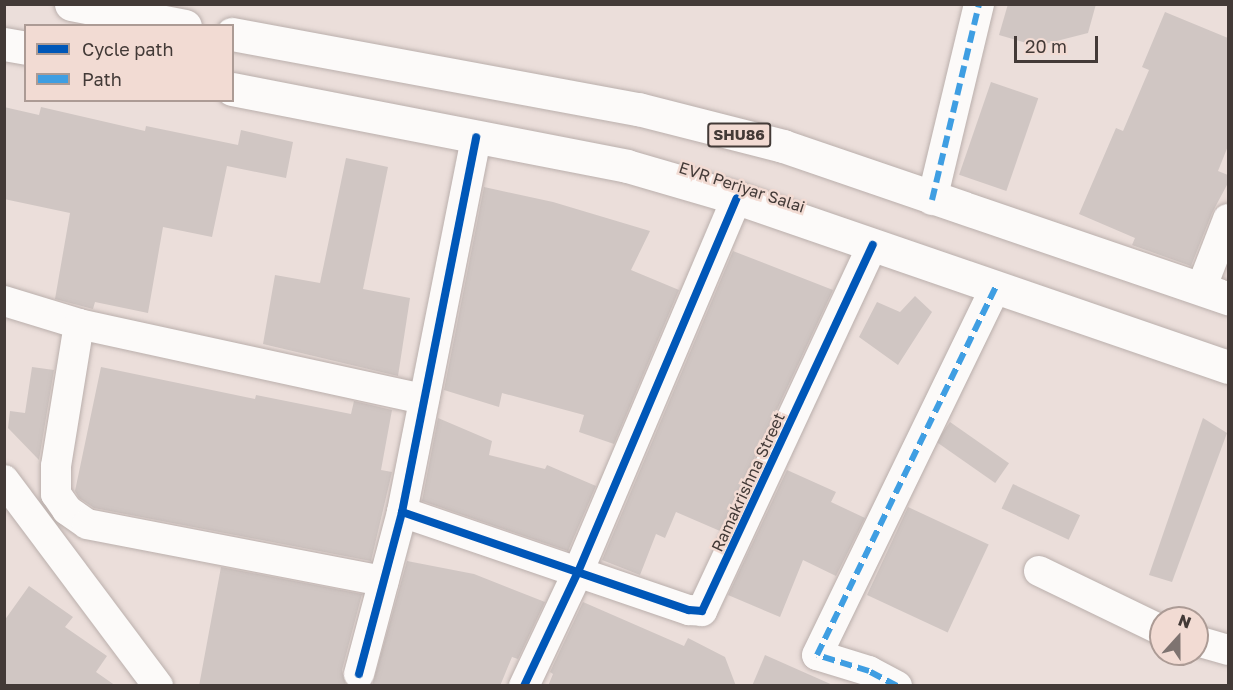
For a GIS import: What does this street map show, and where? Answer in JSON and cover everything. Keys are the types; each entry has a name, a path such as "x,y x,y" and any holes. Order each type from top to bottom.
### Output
{"main road":[{"path":"71,4 174,24"},
{"name":"SHU86","path":"234,34 638,109 783,146 932,200 1220,292"},
{"path":"4,44 24,48"},
{"name":"EVR Periyar Salai","path":"234,89 627,166 737,198 1228,367"}],"street":[{"path":"932,200 979,4"},
{"path":"359,674 402,512 476,137"},
{"path":"524,686 578,572 737,198"},
{"path":"1220,292 1228,219"},
{"name":"Ramakrishna Street","path":"578,572 688,610 702,611 873,245"},
{"path":"897,686 869,671 817,655 996,287"},
{"path":"4,301 79,324 423,399"},
{"path":"79,324 56,466 57,494 67,510 87,524 384,580"},
{"path":"4,480 158,686"},
{"path":"402,512 578,572"},
{"path":"1039,571 1149,624"},
{"path":"1209,644 1228,650"}],"building":[{"path":"1008,4 1096,4 1088,33 1037,46 999,35"},
{"path":"1165,12 1228,38 1228,146 1218,171 1228,175 1228,183 1212,213 1191,266 1132,245 1135,238 1079,214 1116,128 1123,131 1149,70 1142,67"},
{"path":"991,82 1038,98 1006,191 959,175"},
{"path":"4,107 39,115 41,107 145,131 146,126 238,145 241,130 293,142 286,178 227,166 212,237 163,227 148,313 95,302 93,309 55,299 70,213 4,199"},
{"path":"346,158 388,167 363,289 410,298 398,376 263,344 275,275 320,283"},
{"path":"484,187 553,202 650,231 631,270 679,290 614,444 579,432 584,415 502,393 499,407 444,390"},
{"path":"733,251 833,290 720,531 676,512 665,538 656,534 640,575 602,560"},
{"path":"915,296 932,312 898,365 859,337 877,302 900,312"},
{"path":"32,367 54,370 39,460 8,428 10,411 25,413"},
{"path":"101,367 255,399 256,395 351,414 354,401 392,410 381,470 392,472 371,561 94,508 79,498 75,491"},
{"path":"438,418 492,441 489,455 545,469 547,465 596,486 568,551 422,501"},
{"path":"1203,418 1227,433 1172,582 1149,575"},
{"path":"950,422 1009,463 995,483 936,442"},
{"path":"787,470 836,492 831,502 865,518 836,576 803,560 780,617 728,595"},
{"path":"1013,484 1080,515 1069,540 1002,508"},
{"path":"908,507 989,545 948,633 867,595"},
{"path":"407,561 474,574 545,602 518,659 512,657 500,686 372,686"},
{"path":"221,567 362,594 342,670 346,686 199,686"},
{"path":"29,586 73,617 65,627 107,656 96,672 116,686 4,686 4,621"},
{"path":"583,602 684,646 688,638 725,657 736,686 548,686 553,674 550,672"},
{"path":"765,655 835,686 752,686"}],"marked path":[{"path":"932,200 979,4"},
{"path":"897,686 869,671 817,655 996,287"}],"cycle path":[{"path":"359,674 402,512 476,137"},
{"path":"524,686 578,572 737,198"},
{"path":"402,512 689,610 702,611 873,245"}]}
